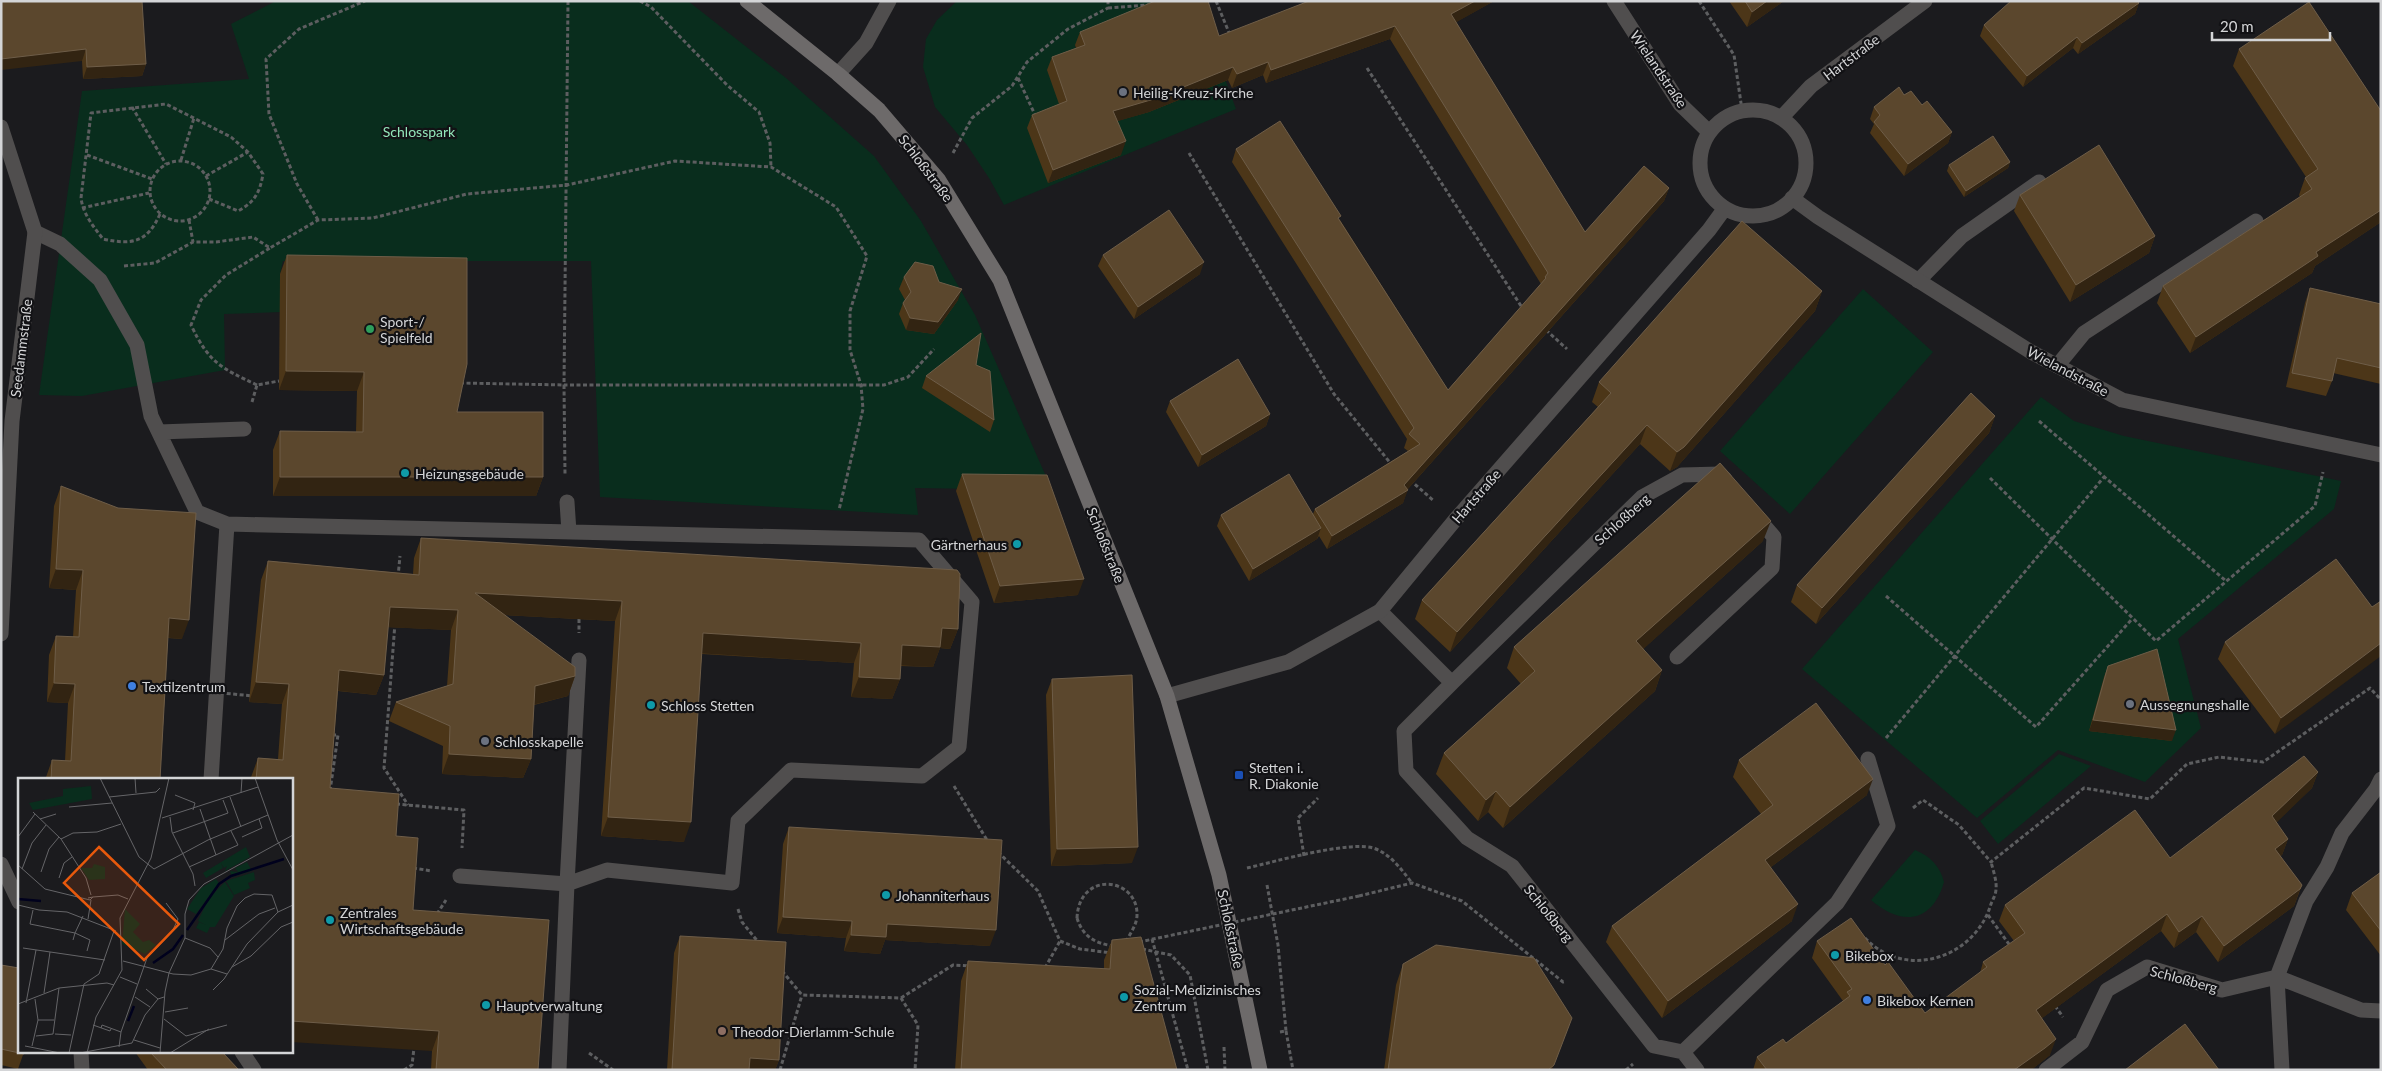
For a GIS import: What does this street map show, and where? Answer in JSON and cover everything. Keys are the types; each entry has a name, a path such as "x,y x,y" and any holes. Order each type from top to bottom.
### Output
{"main road":[{"name":"Schloßstraße","path":"747,1 838,74 879,110 938,179 1000,280 1167,696 1219,874 1260,1070"}],"street":[{"path":"838,74 866,43 889,1"},
{"name":"Wielandstraße","path":"1614,1 1680,104 1708,132"},
{"name":"Hartstraße","path":"1782,118 1811,86 1925,1"},
{"path":"1742,110 1762,110 1782,118 1793,128 1801,140 1805,155 1805,170 1801,185 1792,198 1768,214 1754,216 1738,214 1725,208 1712,197 1703,182 1700,166 1702,148 1708,132 1723,118 1742,110"},
{"name":"Seedammstraße","path":"1,127 35,232 12,421 1,634"},
{"path":"1918,280 1962,236 2039,182"},
{"name":"Wielandstraße","path":"1792,198 1818,217 2031,352 2122,400 2381,455"},
{"name":"Hartstraße","path":"1167,696 1288,662 1380,610 1455,520 1709,230 1725,208"},
{"path":"2057,366 2084,333 2256,221"},
{"path":"35,232 60,244 100,280 137,344 151,416 197,512 227,524 919,540 972,602 959,747 922,776 790,770 738,821 732,883 608,870 567,884 460,876"},
{"path":"159,432 244,430"},
{"name":"Schloßberg","path":"1683,1052 1654,1046 1512,866 1466,838 1406,771 1404,731 1642,497 1682,475 1720,474 1732,488"},
{"path":"567,502 569,532"},
{"path":"1677,657 1772,568 1774,537 1744,502"},
{"path":"210,778 227,524"},
{"path":"1380,610 1452,683"},
{"path":"559,1070 579,660"},
{"path":"1697,1070 1683,1052 1836,903 1888,826 1868,759"},
{"path":"2282,1070 2277,977 2306,901 2328,867 2342,833 2376,789 2381,779"},
{"path":"1,864 18,900"},
{"name":"Schloßberg","path":"2046,1070 2082,1042 2108,990 2147,967 2222,990 2277,977"},
{"path":"2277,977 2361,1010 2381,1011"},
{"path":"81,1054 82,1070"},
{"path":"243,1054 254,1070"}],"path":[{"path":"318,220 297,184 269,114 266,59 299,29 365,1"},
{"path":"564,454 568,1"},
{"path":"640,1 651,7 727,85 759,112 770,143 771,167"},
{"path":"1108,1 1108,8"},
{"path":"1216,1 1233,42"},
{"path":"1699,1 1734,55 1742,110"},
{"path":"938,179 972,118 1012,86 1027,62 1068,30 1108,8 1150,5"},
{"path":"1367,68 1519,306 1526,312"},
{"path":"1017,77 1038,122"},
{"path":"160,214 154,229 139,240 122,243 103,239 82,208 80,198 91,113 166,104 231,137 248,152 263,174 261,190 250,205 238,211 209,199"},
{"path":"132,107 166,164"},
{"path":"181,160 194,118"},
{"path":"206,176 248,152"},
{"path":"1189,153 1334,394 1397,469"},
{"path":"87,155 152,179"},
{"path":"181,160 193,164 206,176 210,186 209,199 199,215 189,220 180,221 170,220 160,214 152,204 149,193 152,179 157,170 166,164 181,160"},
{"path":"279,381 257,385 225,370 202,350 191,325 201,300 226,275 318,220 373,218 467,194 566,185 674,161 771,167 836,206 867,256 850,311 850,350 861,385 863,409 832,538"},
{"path":"82,208 149,193"},
{"path":"189,220 193,242"},
{"path":"100,280 114,267 156,263 193,242 216,242 253,237 270,248"},
{"path":"1540,325 1588,368"},
{"path":"460,383 564,385 884,385 908,377 934,349"},
{"path":"244,430 257,385"},
{"path":"2039,421 2226,581"},
{"path":"1990,478 2156,641 2315,506 2330,444"},
{"path":"1404,475 1455,520"},
{"path":"1868,759 2104,477"},
{"path":"398,586 402,528"},
{"path":"1886,596 2036,727 2132,619"},
{"path":"396,614 384,768 408,805"},
{"path":"159,687 256,696"},
{"path":"1992,862 2084,788 2150,799 2187,764 2219,757 2263,762 2370,688 2381,700"},
{"path":"329,734 338,735 329,798"},
{"path":"941,762 983,836 990,843"},
{"path":"1304,856 1298,818 1318,798"},
{"path":"1836,903 1876,950 1894,957 1912,960 1934,960 1955,950 1977,933 1988,915 1996,889 1992,862 1959,825 1923,800 1888,826"},
{"path":"388,803 464,810 460,876 436,916"},
{"path":"1219,874 1352,846 1374,848 1390,857 1412,883 1462,901 1563,982 1599,976"},
{"path":"997,850 1038,891 1060,941 1080,949 1114,954"},
{"path":"732,883 742,922 760,944"},
{"path":"1124,948 1135,926 1136,906 1127,891 1119,886 1107,884 1090,889 1080,901 1077,918 1084,934 1092,940 1113,946 1152,940 1412,883"},
{"path":"1988,915 2017,955"},
{"path":"1152,940 1188,1070"},
{"path":"1045,968 1060,941"},
{"path":"1136,950 1144,948 1171,954 1190,975 1208,1070"},
{"path":"802,996 901,998 953,965 971,966"},
{"path":"778,966 802,996"},
{"path":"1036,967 1045,968"},
{"path":"1045,968 1048,973"},
{"path":"780,1070 802,996"},
{"path":"901,998 918,1025 915,1070"},
{"path":"2052,1002 2082,1042"},
{"path":"1286,1031 1294,1070"},
{"path":"404,1070 412,1065 415,1046"}],"green space":[{"name":"Schlosspark","path":"276,1 688,1 786,78 874,156 921,221 975,315 1052,490 915,488 918,515 600,497 591,261 283,261 280,274 282,312 224,314 225,370 82,396 39,395 82,91 249,79 231,24"},
{"path":"957,1 1158,1 1075,46 1107,123 1225,79 1236,109 1004,205 967,145 935,107 923,67 926,39 937,20"},
{"path":"1863,289 1933,352 1790,514 1720,451"},
{"path":"2041,397 2074,421 2124,436 2341,481 2334,509 2178,639 2201,728 2145,782 2058,750 1977,818 1802,669"},
{"path":"2059,754 2091,766 1998,844 1980,821"},
{"path":"1915,850 1934,862 1944,882 1939,896 1924,913 1904,917 1893,914 1871,900"}],"building":[{"path":"1,1 142,1 146,64 87,67 86,49 1,59"},
{"path":"1155,1 1208,1 1219,36 1309,1 1475,1 1451,14 1585,232 1644,166 1669,188 1404,485 1408,490 1332,536 1315,509 1420,444 1409,434 1414,428 1236,149 1280,121 1341,216 1338,218 1448,390 1546,278 1548,273 1395,26 1271,70 1268,62 1237,74 1233,67 1154,99 1113,111 1126,141 1053,170 1032,115 1067,101 1052,57 1085,45 1080,32"},
{"path":"1745,1 1767,1 1752,12"},
{"path":"2011,1 2137,1 2139,3 2082,43 2077,37 2027,76 1984,25"},
{"path":"2309,2 2381,111 2381,210 2316,252 2318,256 2196,337 2163,286 2312,189 2305,178 2318,169 2239,49"},
{"path":"1899,87 1904,95 1911,91 1922,105 1927,101 1952,132 1908,164 1874,122 1880,115 1874,107"},
{"path":"1993,136 2010,162 1966,191 1949,165"},
{"path":"2099,145 2155,236 2076,285 2020,195"},
{"path":"1169,210 1204,262 1138,307 1103,255"},
{"path":"1742,221 1822,291 1684,447 1677,452 1647,425 1457,632 1422,600 1611,393 1599,382"},
{"path":"287,255 467,258 467,364 457,412 543,412 543,477 280,477 280,431 363,432 364,372 286,371"},
{"path":"915,262 933,266 939,282 962,289 938,322 910,318 903,303 911,292 904,277"},
{"path":"2310,288 2381,304 2381,368 2337,358 2332,381 2292,373"},
{"path":"981,333 976,365 990,371 994,420 926,376"},
{"path":"1238,359 1270,414 1202,455 1170,401"},
{"path":"1971,393 1995,416 1822,608 1797,585"},
{"path":"1720,463 1771,521 1636,641 1662,670 1510,807 1496,791 1486,800 1444,753 1535,671 1514,647"},
{"name":"Gärtnerhaus","path":"962,474 1047,475 1084,579 1000,586"},
{"path":"1289,474 1321,528 1253,569 1221,515"},
{"path":"61,486 118,508 196,513 189,620 169,618 160,778 51,778 52,760 71,761 75,684 54,683 56,636 79,637 83,570 56,569"},
{"path":"421,538 957,570 960,574 958,629 942,628 940,647 902,645 900,679 859,677 861,643 703,633 691,822 608,817 622,601 475,593 575,667 575,676 535,686 531,759 449,754 450,726 396,702 453,684 458,610 390,607 384,675 339,670 330,788 399,794 396,836 418,838 413,910 549,920 538,1070 436,1070 439,1031 292,1021 292,778 256,778 258,758 283,760 289,684 256,682 268,561 419,575"},
{"path":"2336,559 2372,607 2381,601 2381,643 2281,718 2225,642"},
{"name":"Aussegnungshalle","path":"2157,649 2176,730 2093,720 2108,666"},
{"path":"1132,675 1138,847 1057,849 1052,679"},
{"path":"1816,703 1873,779 1765,860 1798,904 1668,1001 1612,926 1773,805 1739,760"},
{"path":"2304,756 2318,772 2272,816 2288,839 2275,849 2302,885 2300,889 2224,946 2202,916 2179,932 2167,914 2036,1010 2056,1039 2014,1070 1767,1070 1757,1057 1783,1039 1786,1043 1850,996 1847,992 1852,989 1817,941 1851,918 1885,965 1888,962 1925,1013 1987,967 1983,962 2025,933 2005,905 2135,810 2170,858"},
{"name":"Johanniterhaus","path":"789,827 1002,840 996,930 887,924 886,937 851,935 852,921 783,917"},
{"path":"2381,872 2381,931 2352,893"},
{"name":"Theodor-Dierlamm-Schule","path":"680,936 786,942 779,1060 750,1058 749,1070 672,1070"},
{"path":"1141,937 1177,1070 961,1070 968,961 1110,969 1112,940"},
{"path":"1436,945 1534,958 1572,1018 1554,1065 1548,1070 1388,1070 1403,964"},
{"path":"1,965 18,968 18,1053 1,1049"},
{"path":"2185,1024 2219,1070 2125,1070"},
{"path":"152,1054 224,1054 239,1070 167,1070"}],"place":[{"name":"Heilig-Kreuz-Kirche","path":"1123,92"},
{"name":"Sport-/ Spielfeld","path":"370,329"},
{"name":"Heizungsgebäude","path":"405,473"},
{"name":"Gärtnerhaus","path":"1017,544"},
{"name":"Textilzentrum","path":"132,686"},
{"name":"Aussegnungshalle","path":"2130,704"},
{"name":"Schloss Stetten","path":"651,705"},
{"name":"Schlosskapelle","path":"485,741"},
{"name":"Stetten i. R. Diakonie","path":"1239,775"},
{"name":"Johanniterhaus","path":"886,895"},
{"name":"Zentrales Wirtschaftsgebäude","path":"330,920"},
{"name":"Bikebox","path":"1835,955"},
{"name":"Sozial-Medizinisches Zentrum","path":"1124,997"},
{"name":"Bikebox Kernen","path":"1867,1000"},
{"name":"Hauptverwaltung","path":"486,1005"},
{"name":"Theodor-Dierlamm-Schule","path":"722,1031"}]}
